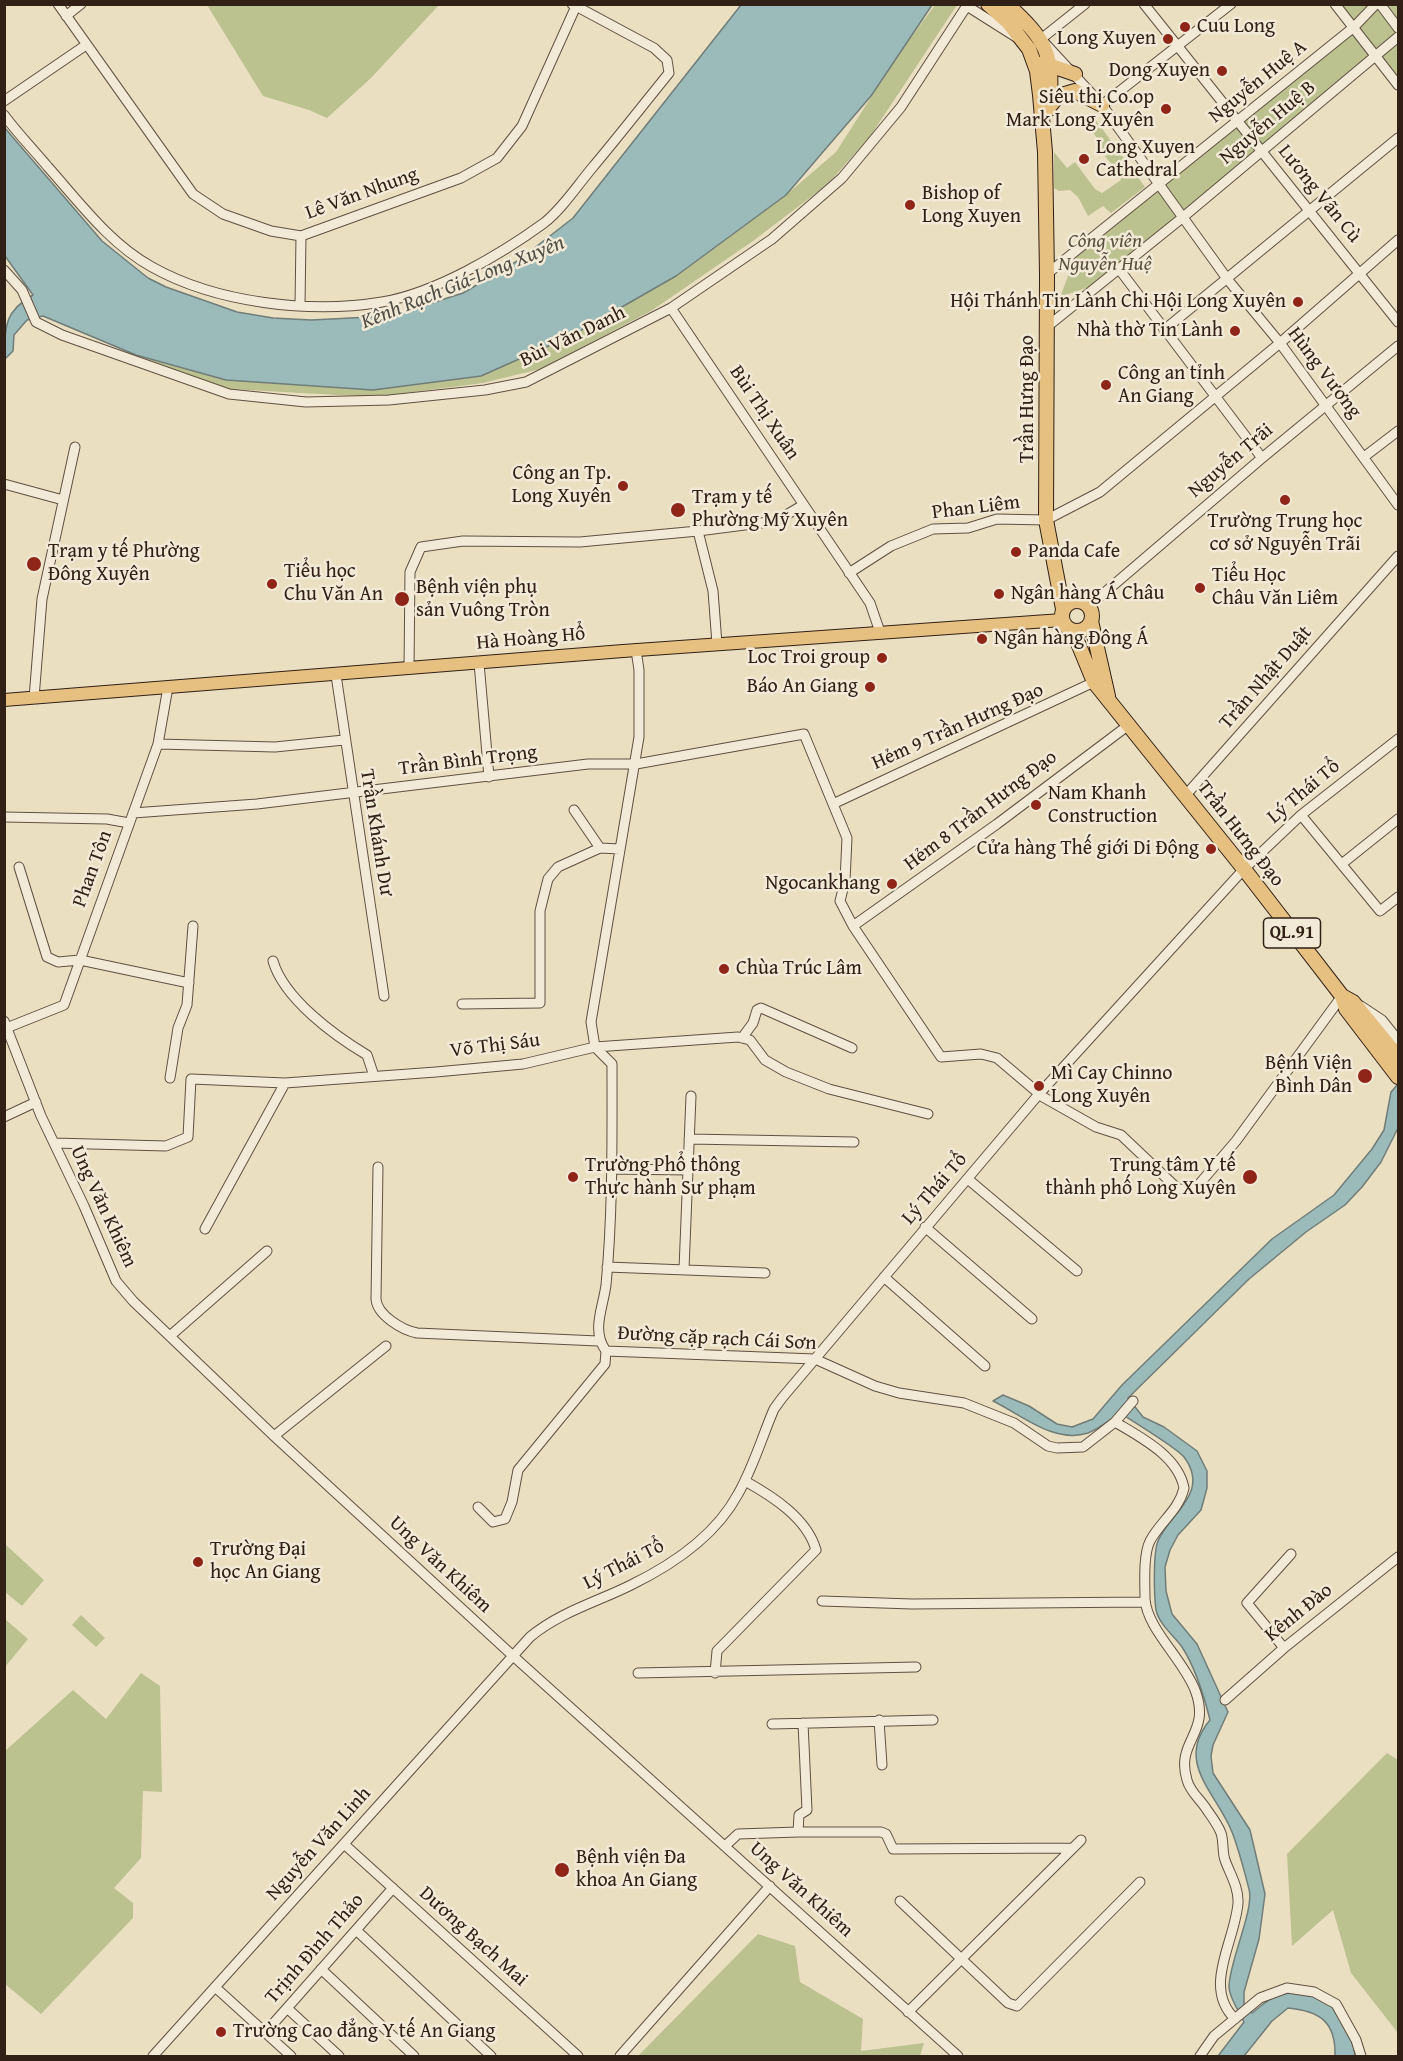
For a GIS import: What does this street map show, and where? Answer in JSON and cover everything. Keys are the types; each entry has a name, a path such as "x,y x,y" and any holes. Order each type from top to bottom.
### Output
{"highway":[{"path":"988,4 1008,22 1026,46 1048,66 1075,74"},
{"path":"1006,4 1041,39 1048,52 1050,106 1044,134"},
{"path":"1026,46 1037,71 1044,134"},
{"path":"1050,106 1058,96 1075,91 1102,105"},
{"name":"Trần Hưng Đạo","path":"1044,134 1047,274 1046,520 1062,614"},
{"name":"Trần Hưng Đạo","path":"1046,520 1066,584 1087,604"},
{"path":"1074,600 1087,604 1091,621 1084,630 1073,631 1062,614 1074,600"},
{"name":"Trần Hưng Đạo","path":"1091,621 1108,696"},
{"name":"Trần Hưng Đạo","path":"1073,631 1094,682 1108,696 1347,999"},
{"name":"QL.91","path":"1347,999 1394,1053 1398,1077"}],"main road":[{"name":"Hà Hoàng Hổ","path":"4,700 880,632 1062,614"}],"street":[{"name":"Lê Văn Nhung","path":"58,4 193,194 223,214 272,231 301,236 461,178 498,158 522,126 575,5"},
{"path":"66,16 81,4"},
{"path":"1041,39 1085,4"},
{"name":"Lương Vãn Cù","path":"1144,4 1398,322"},
{"path":"1102,105 1231,4"},
{"path":"1335,4 1398,85"},
{"path":"1378,4 1398,28"},
{"name":"Nguyễn Huệ A","path":"1047,274 1239,121 1354,27 1378,4"},
{"path":"4,115 105,231 151,267 205,290 240,300 300,305 382,302 408,295 480,262 518,240 553,214 669,73 667,60 654,48 575,5"},
{"path":"968,5 1026,46"},
{"name":"Bùi Văn Danh","path":"4,270 22,290 36,322 62,335 229,394 306,402 389,400 485,390 526,382 671,308 772,239 842,178 901,107 968,5"},
{"name":"Nguyễn Huệ B","path":"1047,326 1182,218 1377,57 1398,37"},
{"name":"Hùng Vương","path":"1041,39 1102,105 1228,280 1280,343 1398,503"},
{"path":"4,101 86,45"},
{"path":"1164,330 1228,280 1398,138"},
{"path":"300,305 301,236"},
{"path":"1046,520 1100,492 1280,343 1398,240"},
{"path":"1119,269 1262,458"},
{"name":"Bùi Thị Xuân","path":"671,308 870,603 880,632"},
{"name":"Nguyễn Trãi","path":"1087,604 1398,346"},
{"path":"1364,457 1398,431"},
{"path":"34,698 42,599 75,447"},
{"path":"4,484 63,500"},
{"path":"409,668 410,572 421,547 463,541 580,542 698,531 776,521 803,505"},
{"name":"Phan Liêm","path":"849,573 891,546 933,529 968,528 997,519 1046,520"},
{"path":"698,531 713,591 717,644"},
{"name":"Trần Nhật Duật","path":"1185,796 1398,556"},
{"path":"596,1047 591,1022 639,737 639,670 636,650"},
{"path":"479,663 489,777"},
{"name":"Trần Khánh Dư","path":"336,675 351,794 384,996"},
{"name":"Hẻm 9 Trần Hưng Đạo","path":"835,803 1094,682"},
{"name":"Phan Tôn","path":"5,1026 64,1005 158,744 168,687"},
{"name":"Hẻm 8 Trần Hưng Đạo","path":"853,926 997,824 1130,724"},
{"name":"Trần Bình Trọng","path":"133,813 351,794 588,764 636,764 804,734 835,803"},
{"name":"Lý Thái Tổ","path":"512,1655 546,1623 630,1586 668,1565 707,1533 728,1509 745,1481 774,1409 1039,1094 1244,868 1301,815 1398,739"},
{"path":"158,744 275,747 344,740"},
{"path":"835,803 847,838 845,881 840,901 853,926 941,1057 981,1054 997,1058 1039,1094 1096,1127 1121,1136 1178,1189 1195,1189 1236,1141 1347,999"},
{"path":"574,810 600,848"},
{"path":"1301,815 1343,863 1380,911 1398,897"},
{"path":"4,817 107,819 129,823"},
{"path":"1343,863 1398,819"},
{"path":"462,1004 540,1003 540,911 548,879 558,867 600,848 620,849"},
{"path":"19,867 47,957 58,962 80,960 189,983"},
{"path":"170,1078 178,1028 187,1005 194,926"},
{"path":"273,961 281,981 297,999 340,1039 367,1055 374,1076"},
{"path":"852,1048 761,1008 742,1038 750,1040 765,1060 786,1072 829,1089 928,1114"},
{"name":"Ung Văn Khiêm","path":"5,1026 9,1046 116,1281 274,1436 512,1655 958,2056"},
{"name":"Võ Thị Sáu","path":"54,1143 166,1146 188,1137 191,1079 285,1083 523,1064 596,1047 742,1038"},
{"name":"Đường cặp rạch Cái Sơn","path":"596,1047 612,1064 607,1267 604,1302 599,1316 598,1341 606,1351 815,1359 875,1386 899,1393 947,1398 987,1411 1057,1448 1083,1447 1117,1420 1133,1401"},
{"path":"205,1229 285,1083"},
{"path":"684,1269 691,1096"},
{"path":"4,1117 36,1101"},
{"path":"689,1139 854,1142"},
{"path":"378,1167 376,1299 384,1314 405,1329 417,1333 598,1341"},
{"path":"611,1169 688,1170"},
{"path":"969,1180 1077,1271"},
{"path":"925,1227 1032,1319"},
{"path":"170,1336 267,1251"},
{"path":"607,1267 765,1273"},
{"path":"884,1277 985,1366"},
{"path":"274,1436 386,1346"},
{"path":"478,1507 493,1522 505,1519 512,1502 518,1470 605,1364 606,1351"},
{"path":"1117,1420 1163,1455 1178,1472 1184,1488 1169,1518 1150,1540 1145,1602 1158,1634 1186,1672 1199,1705 1200,1723 1185,1752 1184,1764 1189,1786 1203,1802 1221,1832 1224,1858 1237,1894 1231,1938 1219,1982 1224,2008 1236,2018"},
{"path":"715,1672 717,1651 816,1550 813,1537 776,1499 745,1481"},
{"path":"1284,1648 1247,1603 1291,1554"},
{"name":"Kênh Đào","path":"1225,1700 1284,1648 1398,1557"},
{"path":"822,1601 912,1604 1145,1602"},
{"name":"Nguyễn Văn Linh","path":"153,2056 512,1655"},
{"path":"638,1672 916,1667"},
{"path":"879,1720 882,1765"},
{"path":"772,1724 933,1720"},
{"path":"798,1832 799,1815 807,1810 803,1723"},
{"path":"726,1846 738,1834 881,1832 886,1834 893,1849 1073,1848"},
{"path":"908,2012 1081,1840"},
{"name":"Dương Bạch Mai","path":"344,1844 578,2056"},
{"path":"900,1901 960,1961 1008,2004 1017,2007 1140,1882"},
{"path":"620,2056 770,1886"},
{"name":"Trịnh Đình Thảo","path":"265,2033 393,1888"},
{"path":"356,1930 491,2056"},
{"path":"321,1969 414,2056"},
{"path":"215,1987 291,2056"},
{"path":"1200,2056 1214,2036 1250,2007 1268,1993 1287,1988 1308,1990 1329,1998 1341,2009 1361,2056"},
{"path":"286,2008 339,2056"}],"green space":[{"path":"207,5 439,5 371,78 327,118 263,96"},
{"path":"935,5 957,5 871,135 828,184 753,241 651,311 540,369 483,383 375,397 228,389 136,355 226,380 573,335 676,276 786,195 836,152 900,52"},
{"name":"Công viên Nguyễn Huệ","path":"1335,5 1398,5 1398,85 1376,56 1103,282 1060,297 1078,250 1353,28"},
{"path":"1095,119 1145,187 1111,213 1103,206 1088,216 1078,197 1070,190 1059,191 1054,188 1054,152 1067,168 1075,162 1095,189 1102,193 1121,180 1120,174 1097,147 1101,144 1088,125"},
{"path":"5,1544 44,1580 22,1606 5,1592"},
{"path":"81,1615 105,1638 96,1647 72,1625"},
{"path":"5,1619 28,1639 5,1667"},
{"path":"141,1673 160,1686 162,1792 143,1791 141,1858 114,1888 133,1903 133,1918 41,2014 5,1984 5,1751 73,1690 106,1719"},
{"path":"1387,1753 1398,1760 1398,2033 1351,1973 1333,1910 1292,1946 1287,1854"},
{"path":"758,1934 795,1946 800,1982 863,2019 861,2051 924,2043 920,2056 638,2056"}],"water":[{"path":"741,5 932,5 871,96 786,195 676,276 573,335 481,376 373,390 226,380 136,355 43,316 27,320 14,335 13,351 5,359 6,330 11,315 23,301 33,295 5,256 4,127 102,241 148,278 166,287 237,312 273,318 311,320 391,316 463,293 519,260 573,218"},
{"path":"1398,1084 1398,1128 1381,1162 1362,1187 1345,1205 1306,1232 1249,1279 1128,1398 1143,1417 1164,1427 1197,1451 1207,1471 1207,1488 1201,1510 1178,1535 1170,1550 1165,1567 1166,1591 1172,1614 1197,1644 1228,1712 1213,1745 1211,1756 1213,1773 1250,1830 1265,1894 1259,1939 1244,1992 1244,2005 1252,2013 1279,1995 1308,1994 1321,1999 1341,2016 1353,2041 1355,2056 1335,2056 1333,2035 1324,2020 1309,2012 1288,2008 1272,2021 1244,2056 1218,2056 1244,2022 1229,1988 1248,1910 1249,1889 1232,1832 1197,1764 1196,1750 1200,1736 1210,1720 1202,1692 1187,1655 1163,1625 1158,1615 1155,1595 1156,1547 1163,1531 1191,1492 1193,1482 1191,1470 1180,1453 1120,1413 1088,1433 1063,1435 1039,1426 993,1401 1003,1395 1029,1406 1057,1424 1072,1427 1093,1419 1122,1385 1272,1239 1334,1195 1372,1149 1384,1130 1391,1092"}],"place":[{"name":"Cuu Long","path":"1185,27"},
{"name":"Long Xuyen","path":"1168,39"},
{"name":"Dong Xuyen","path":"1222,71"},
{"name":"Siêu thị Co.op Mark Long Xuyên","path":"1166,109"},
{"name":"Long Xuyen Cathedral","path":"1084,159"},
{"name":"Bishop of Long Xuyen","path":"910,205"},
{"name":"Hội Thánh Tin Lành Chi Hội Long Xuyên","path":"1298,302"},
{"name":"Nhà thờ Tin Lành","path":"1235,331"},
{"name":"Công an tỉnh An Giang","path":"1106,385"},
{"name":"Công an Tp. Long Xuyên","path":"623,486"},
{"name":"Trường Trung học cơ sở Nguyễn Trãi","path":"1285,500"},
{"name":"Trạm y tế Phường Mỹ Xuyên","path":"678,510"},
{"name":"Panda Cafe","path":"1016,552"},
{"name":"Trạm y tế Phường Đông Xuyên","path":"34,564"},
{"name":"Tiểu học Chu Văn An","path":"272,584"},
{"name":"Tiểu Học Châu Văn Liêm","path":"1200,588"},
{"name":"Ngân hàng Á Châu","path":"999,594"},
{"name":"Bệnh viện phụ sản Vuông Tròn","path":"402,599"},
{"name":"Ngân hàng Đông Á","path":"982,639"},
{"name":"Loc Troi group","path":"882,658"},
{"name":"Báo An Giang","path":"870,687"},
{"name":"Nam Khanh Construction","path":"1036,805"},
{"name":"Cửa hàng Thế giới Di Động","path":"1211,849"},
{"name":"Ngocankhang","path":"892,884"},
{"name":"Chùa Trúc Lâm","path":"724,969"},
{"name":"Bệnh Viện Bình Dân","path":"1365,1076"},
{"name":"Mì Cay Chinno Long Xuyên","path":"1039,1086"},
{"name":"Trường Phổ thông Thực hành Sư phạm","path":"573,1177"},
{"name":"Trung tâm Y tế thành phố Long Xuyên","path":"1250,1177"},
{"name":"Trường Đại học An Giang","path":"198,1562"},
{"name":"Bệnh viện Đa khoa An Giang","path":"562,1870"},
{"name":"Trường Cao đẳng Y tế An Giang","path":"221,2032"}],"water label":[{"name":"Kênh Rạch Giá-Long Xuyên","path":"463,283"}]}
